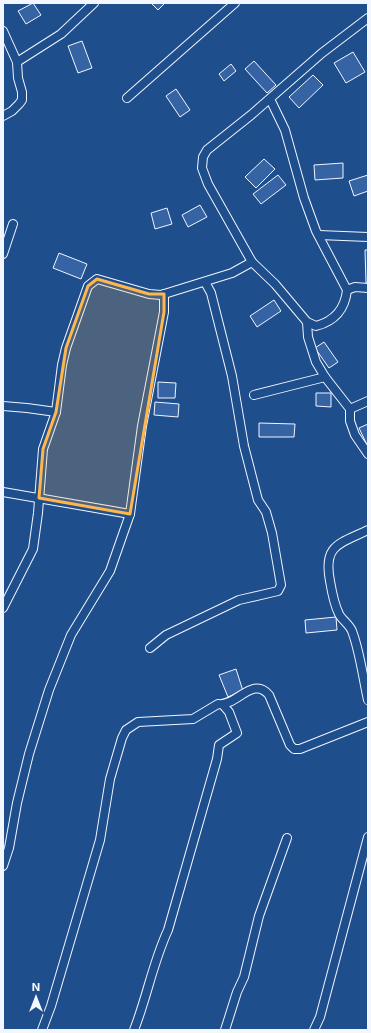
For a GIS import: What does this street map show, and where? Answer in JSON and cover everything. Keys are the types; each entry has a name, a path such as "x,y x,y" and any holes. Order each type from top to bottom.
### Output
{"street":[{"path":"17,62 61,34 94,3"},
{"path":"128,98 236,3"},
{"path":"270,99 285,130 304,198 318,235 347,290 344,304 333,319 316,326 307,322 275,284 252,262 208,184 202,168 203,157 207,150 270,99 322,53 368,18"},
{"path":"3,31 17,62 22,100 12,111 3,116"},
{"path":"3,254 13,224"},
{"path":"318,235 368,237"},
{"path":"3,608 33,548 38,513 43,448 56,412 66,348 88,286 97,279 149,294 164,294 205,282 232,272 252,262"},
{"path":"150,648 166,635 239,600 278,591 281,585 272,532 266,512 258,500 244,446 230,368 211,293 205,282"},
{"path":"347,290 355,287 368,288"},
{"path":"3,866 10,848 17,803 29,754 49,690 71,635 110,571 130,514 142,426 164,312 164,294"},
{"path":"307,322 308,337 316,362 325,377 350,409 350,421 355,435 368,454"},
{"path":"254,395 325,377"},
{"path":"350,409 368,402"},
{"path":"3,406 56,412"},
{"path":"3,492 130,514"},
{"path":"368,530 336,546 329,554 327,565 334,605 340,616 351,630 368,700"},
{"path":"42,1030 51,1006 100,840 110,779 122,738 126,730 138,722 193,719 218,704 224,705 250,690 259,688 264,689 269,694 290,745 294,749 300,749 368,722"},
{"path":"134,1030 147,995 162,943 168,930 217,759 219,745 237,733 229,712 224,705"},
{"path":"314,1030 320,1016 368,837"},
{"path":"225,1030 237,992 244,978 259,916 287,838"}],"highlighted area":[{"path":"97,279 149,294 164,294 164,312 130,514 39,498 43,449 56,412 66,348 88,286"}],"building":[{"path":"33,3 41,15 26,24 18,11"},
{"path":"151,3 165,3 158,10"},
{"path":"82,41 92,68 78,73 68,46"},
{"path":"353,52 365,72 346,83 334,63"},
{"path":"254,61 276,85 267,93 245,69"},
{"path":"231,64 236,71 224,81 219,74"},
{"path":"313,75 323,85 299,108 289,97"},
{"path":"176,89 190,110 180,117 166,96"},
{"path":"264,159 275,169 256,188 245,177"},
{"path":"343,163 343,178 315,180 314,165"},
{"path":"278,175 286,185 261,204 253,194"},
{"path":"368,175 368,191 354,196 349,181"},
{"path":"200,205 207,217 188,227 182,215"},
{"path":"167,208 172,224 155,229 151,213"},
{"path":"365,250 368,250 368,283 366,283"},
{"path":"59,253 87,264 81,279 53,268"},
{"path":"274,300 281,311 257,327 250,316"},
{"path":"324,342 338,362 329,368 315,348"},
{"path":"158,382 176,383 175,398 158,398"},
{"path":"316,393 331,393 331,407 316,406"},
{"path":"155,402 179,404 178,417 154,415"},
{"path":"259,423 295,424 294,437 259,437"},
{"path":"368,424 368,444 367,445 359,428"},
{"path":"336,617 337,630 306,633 305,620"},
{"path":"236,669 243,691 228,697 219,675"}]}
